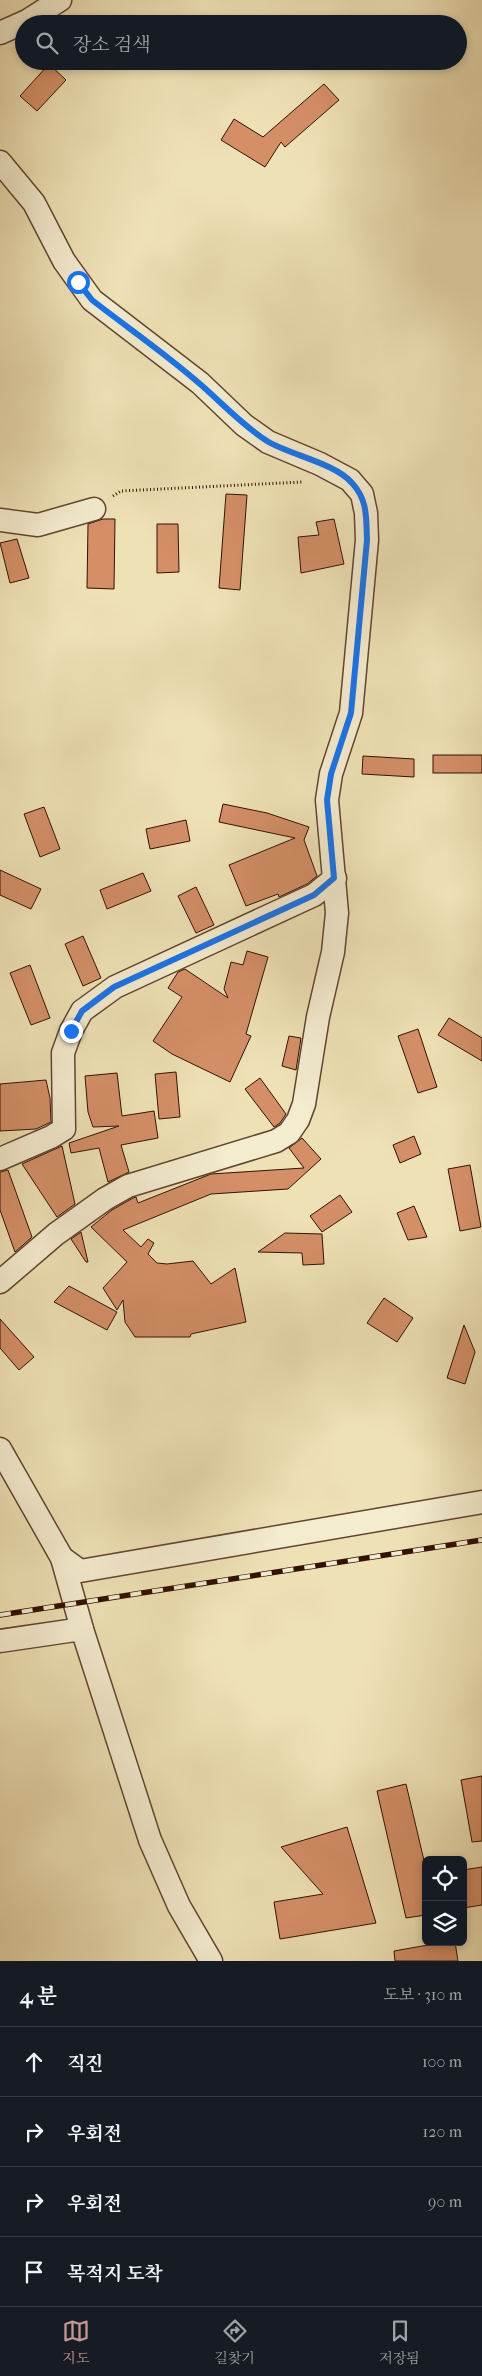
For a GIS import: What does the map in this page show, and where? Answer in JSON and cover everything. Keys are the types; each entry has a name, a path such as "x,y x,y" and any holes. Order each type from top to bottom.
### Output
{"street":[{"path":"36,15 60,0"},
{"path":"0,34 15,27"},
{"path":"0,162 34,203 64,261 92,300 200,383 244,425 268,442 320,464 350,480 362,494 366,513 367,540 351,713 331,774 327,800 337,914 333,952 318,1016 304,1104 298,1120 289,1133 276,1141 128,1186 104,1199 56,1234 0,1282"},
{"path":"0,520 38,526 94,509"},
{"path":"0,1159 51,1137 64,1129 63,1053 71,1031 82,1011 114,987 314,895 334,878"},
{"path":"0,1450 62,1558 82,1629 150,1840 179,1906 211,1961"},
{"path":"62,1558 80,1571 482,1502"},
{"path":"0,1641 82,1629"}],"path":[{"path":"94,509 120,491 310,482"}],"building":[{"path":"44,70 55,70 66,80 37,111 20,96"},
{"path":"324,84 339,100 285,147 281,142 265,167 221,140 234,119 263,137"},
{"path":"226,494 247,495 240,590 219,588"},
{"path":"103,519 115,519 114,589 87,588 88,524"},
{"path":"334,519 344,564 301,573 298,537 319,535 316,522"},
{"path":"157,524 178,524 179,572 157,573"},
{"path":"17,539 29,578 10,583 0,543"},
{"path":"433,755 482,755 482,773 433,773"},
{"path":"363,756 414,759 414,777 362,774"},
{"path":"223,804 267,813 309,827 304,840 317,876 307,884 279,897 278,894 246,906 229,865 295,838 219,822"},
{"path":"44,807 60,849 40,857 24,814"},
{"path":"186,820 190,841 150,849 146,829"},
{"path":"0,870 41,889 31,909 0,895"},
{"path":"143,873 151,891 107,909 100,890"},
{"path":"196,887 214,925 196,933 178,896"},
{"path":"83,936 101,978 83,986 65,944"},
{"path":"247,951 268,957 246,1034 251,1036 230,1082 172,1054 153,1041 182,997 168,988 178,972 185,969 228,998 224,989 231,962 243,965"},
{"path":"30,965 50,1018 31,1025 10,973"},
{"path":"449,1018 482,1038 482,1061 438,1035"},
{"path":"418,1029 437,1087 418,1093 398,1036"},
{"path":"289,1036 301,1038 296,1070 282,1066"},
{"path":"176,1072 180,1117 159,1119 155,1074"},
{"path":"117,1073 122,1116 154,1111 158,1138 121,1145 129,1172 108,1182 99,1148 71,1153 69,1143 119,1126 93,1127 88,1112 85,1076"},
{"path":"260,1078 286,1114 280,1123 274,1127 245,1089"},
{"path":"46,1080 50,1098 51,1122 36,1129 0,1131 0,1084"},
{"path":"414,1136 421,1154 400,1163 393,1145"},
{"path":"302,1138 321,1159 288,1189 211,1194 123,1230 141,1247 148,1239 154,1243 148,1254 157,1263 167,1264 193,1261 211,1284 235,1268 246,1322 191,1334 190,1337 135,1337 125,1322 123,1300 117,1310 103,1288 127,1262 91,1227 112,1210 133,1198 136,1197 138,1203 211,1174 304,1168 289,1148"},
{"path":"62,1146 75,1204 57,1217 22,1164"},
{"path":"470,1165 481,1227 460,1231 448,1169"},
{"path":"8,1170 32,1237 15,1252 0,1210 0,1172"},
{"path":"340,1195 352,1212 322,1232 310,1216"},
{"path":"414,1206 427,1237 408,1240 397,1213"},
{"path":"81,1232 88,1262 86,1262 71,1239"},
{"path":"285,1233 322,1234 324,1264 303,1265 302,1253 258,1252"},
{"path":"69,1286 117,1312 107,1330 54,1302"},
{"path":"384,1298 413,1318 397,1342 367,1323"},
{"path":"0,1319 34,1357 19,1370 0,1348"},
{"path":"464,1325 475,1352 465,1384 447,1378"},
{"path":"482,1776 482,1841 472,1842 461,1780"},
{"path":"406,1784 423,1856 422,1916 406,1918 377,1791"},
{"path":"347,1827 376,1923 280,1939 274,1902 323,1894 281,1847"},
{"path":"482,1867 482,1905 467,1907 467,1869"},
{"path":"422,1946 456,1946 458,1961 395,1961 394,1951"}],"railway":[{"path":"0,1615 482,1540"}],"route":[{"path":"71,1031 82,1011 114,987 314,895 334,878 327,800 331,774 351,713 367,540 366,513 362,494 350,480 320,464 268,442 244,425 200,383 92,300 78,282"}]}
